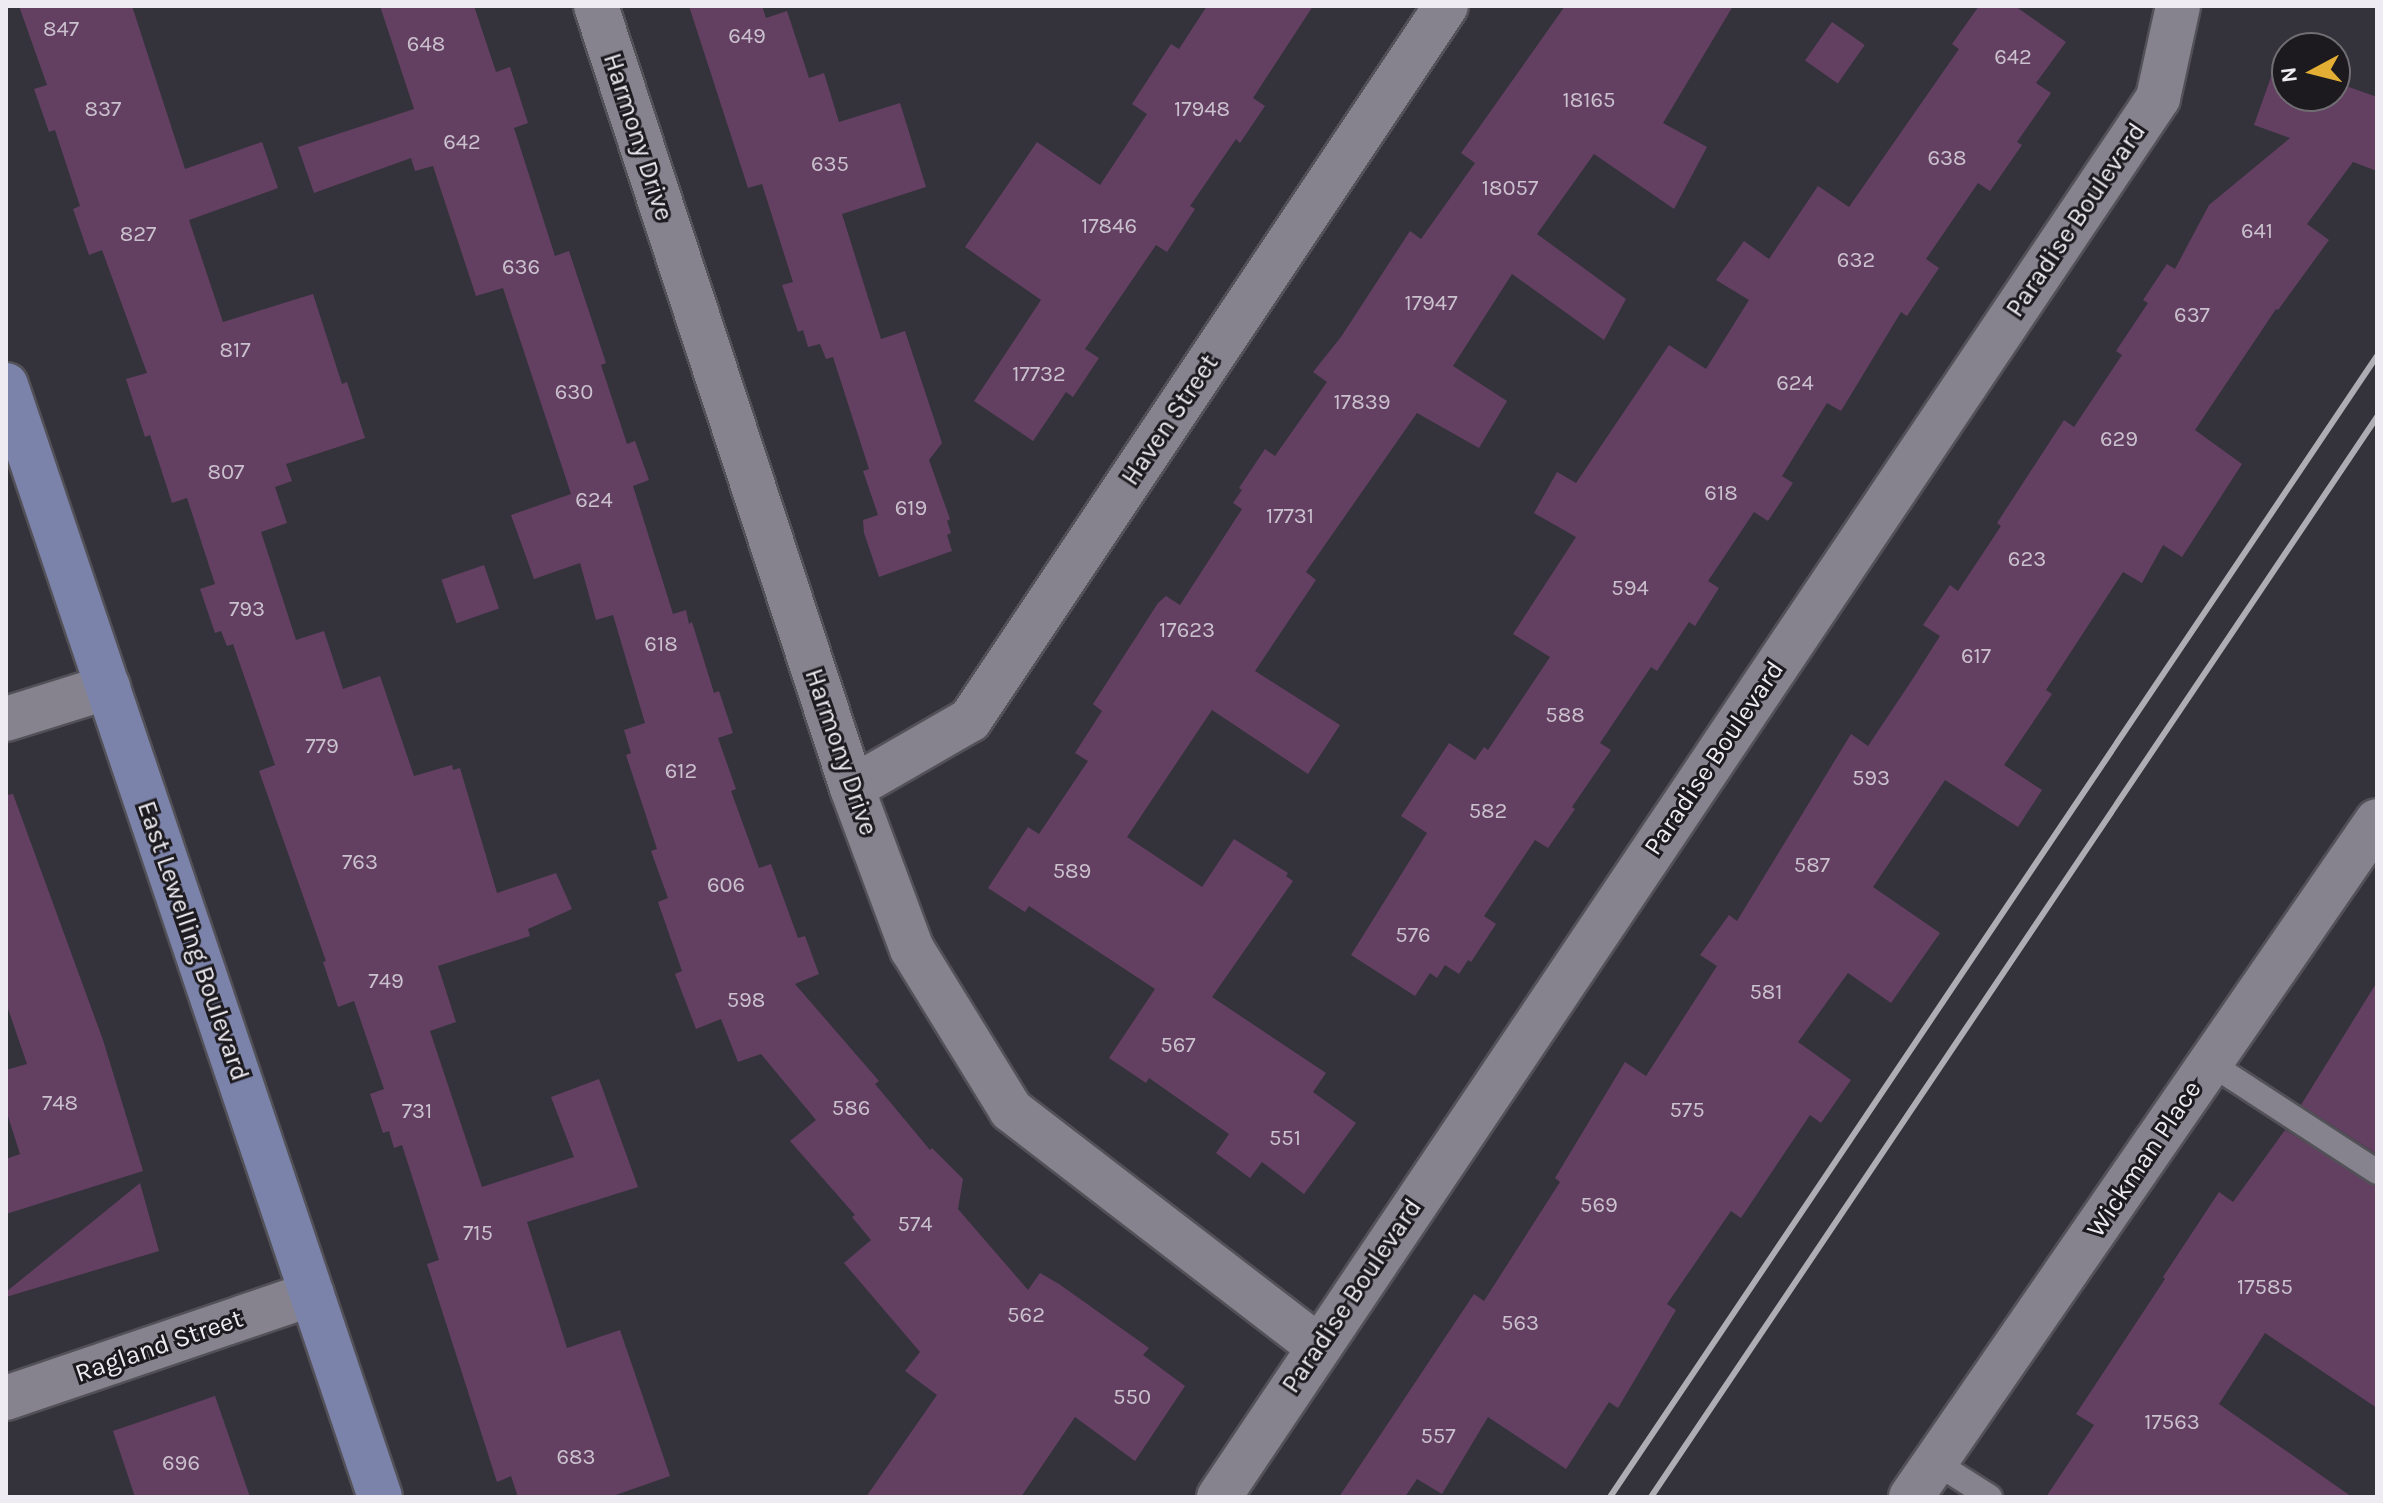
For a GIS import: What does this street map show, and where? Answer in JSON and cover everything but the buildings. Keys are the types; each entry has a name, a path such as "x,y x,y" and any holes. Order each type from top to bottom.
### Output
{"main road":[{"name":"East Lewelling Boulevard","path":"6,385 380,1497"}],"street":[{"name":"Harmony Drive","path":"596,6 852,788 912,949 1011,1110 1318,1346"},
{"name":"Haven Street","path":"852,788 970,720 1446,6"},
{"name":"Paradise Boulevard","path":"1219,1497 2158,98 2178,6"},
{"path":"6,719 108,687"},
{"name":"Wickman Place","path":"1911,1497 2377,821"},
{"name":"Ragland Street","path":"6,1398 312,1294"}],"lane":[{"path":"2210,1063 2377,1172"},
{"path":"1935,1462 1990,1497"}],"railway":[{"path":"1610,1497 2377,356"},
{"path":"1651,1497 2377,417"}]}
